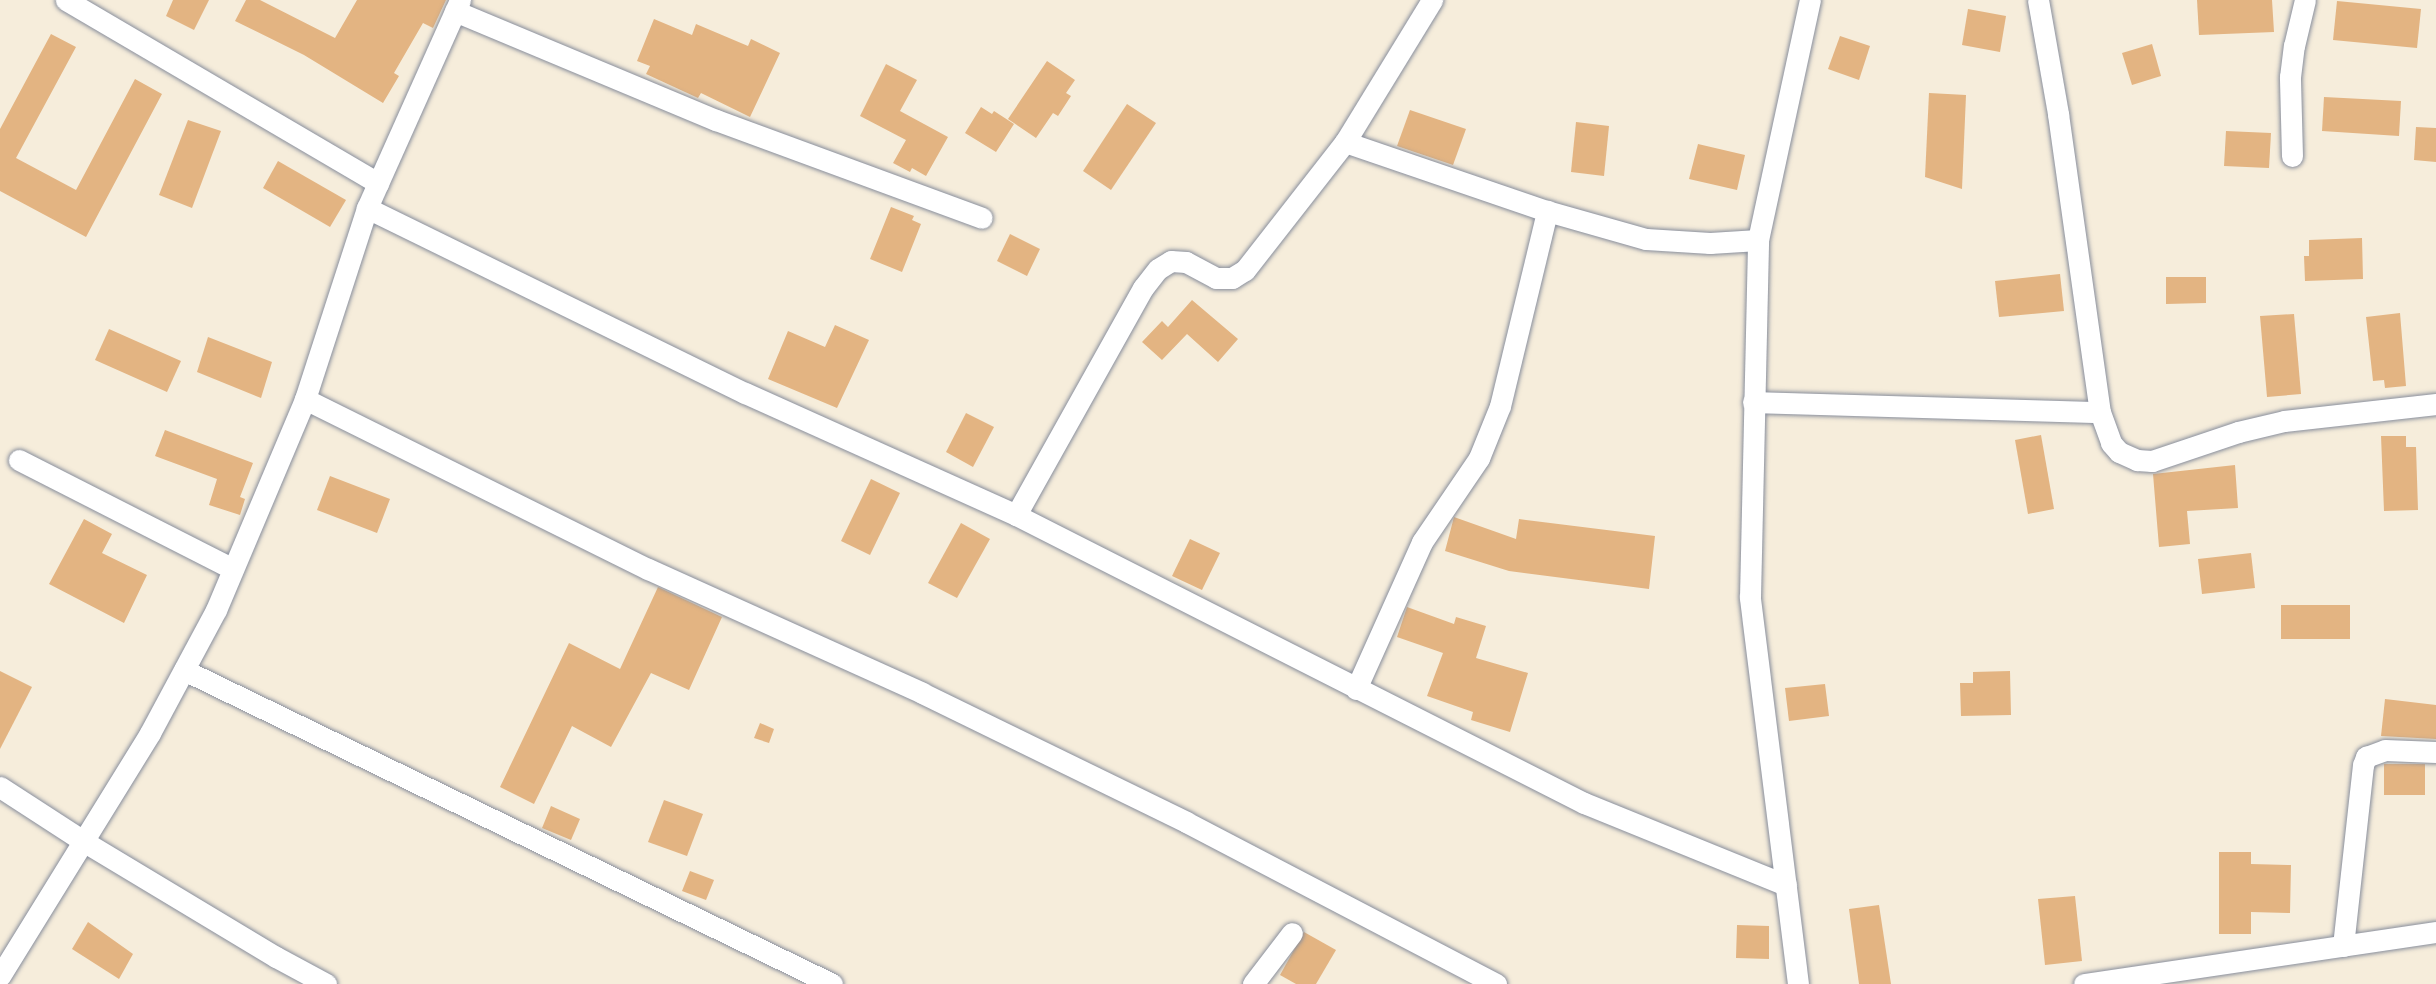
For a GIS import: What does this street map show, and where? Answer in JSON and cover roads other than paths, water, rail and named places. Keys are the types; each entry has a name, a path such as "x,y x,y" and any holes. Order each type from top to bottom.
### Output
{"street":[{"path":"66,0 378,183"},
{"path":"1016,516 1143,288 1158,269 1171,261 1186,262 1216,278 1232,278 1245,270 1346,142 1432,0"},
{"path":"1798,984 1750,597 1752,402 1758,240 1810,0"},
{"path":"2038,0 2058,114 2100,412 2111,443 2119,452 2137,460 2152,461 2238,432 2284,421 2436,404"},
{"path":"2292,156 2290,77 2294,46 2305,0"},
{"path":"0,976 150,733 216,610 305,399 367,208 458,5 716,120 982,218"},
{"path":"1346,142 1547,211 1646,240 1710,243 1758,240"},
{"path":"367,208 745,393 1016,516 1584,803 1786,885"},
{"path":"1356,689 1422,542 1479,458 1500,406 1547,211"},
{"path":"305,399 648,569 921,693 1186,822 1496,984"},
{"path":"1752,402 2100,412"},
{"path":"19,460 233,569"},
{"path":"184,670 832,984"},
{"path":"2343,946 2363,765 2366,757 2374,752 2385,750 2436,752"},
{"path":"0,787 83,841 276,957 326,984"},
{"path":"2084,984 2436,932"},
{"path":"1253,984 1292,933"}]}
